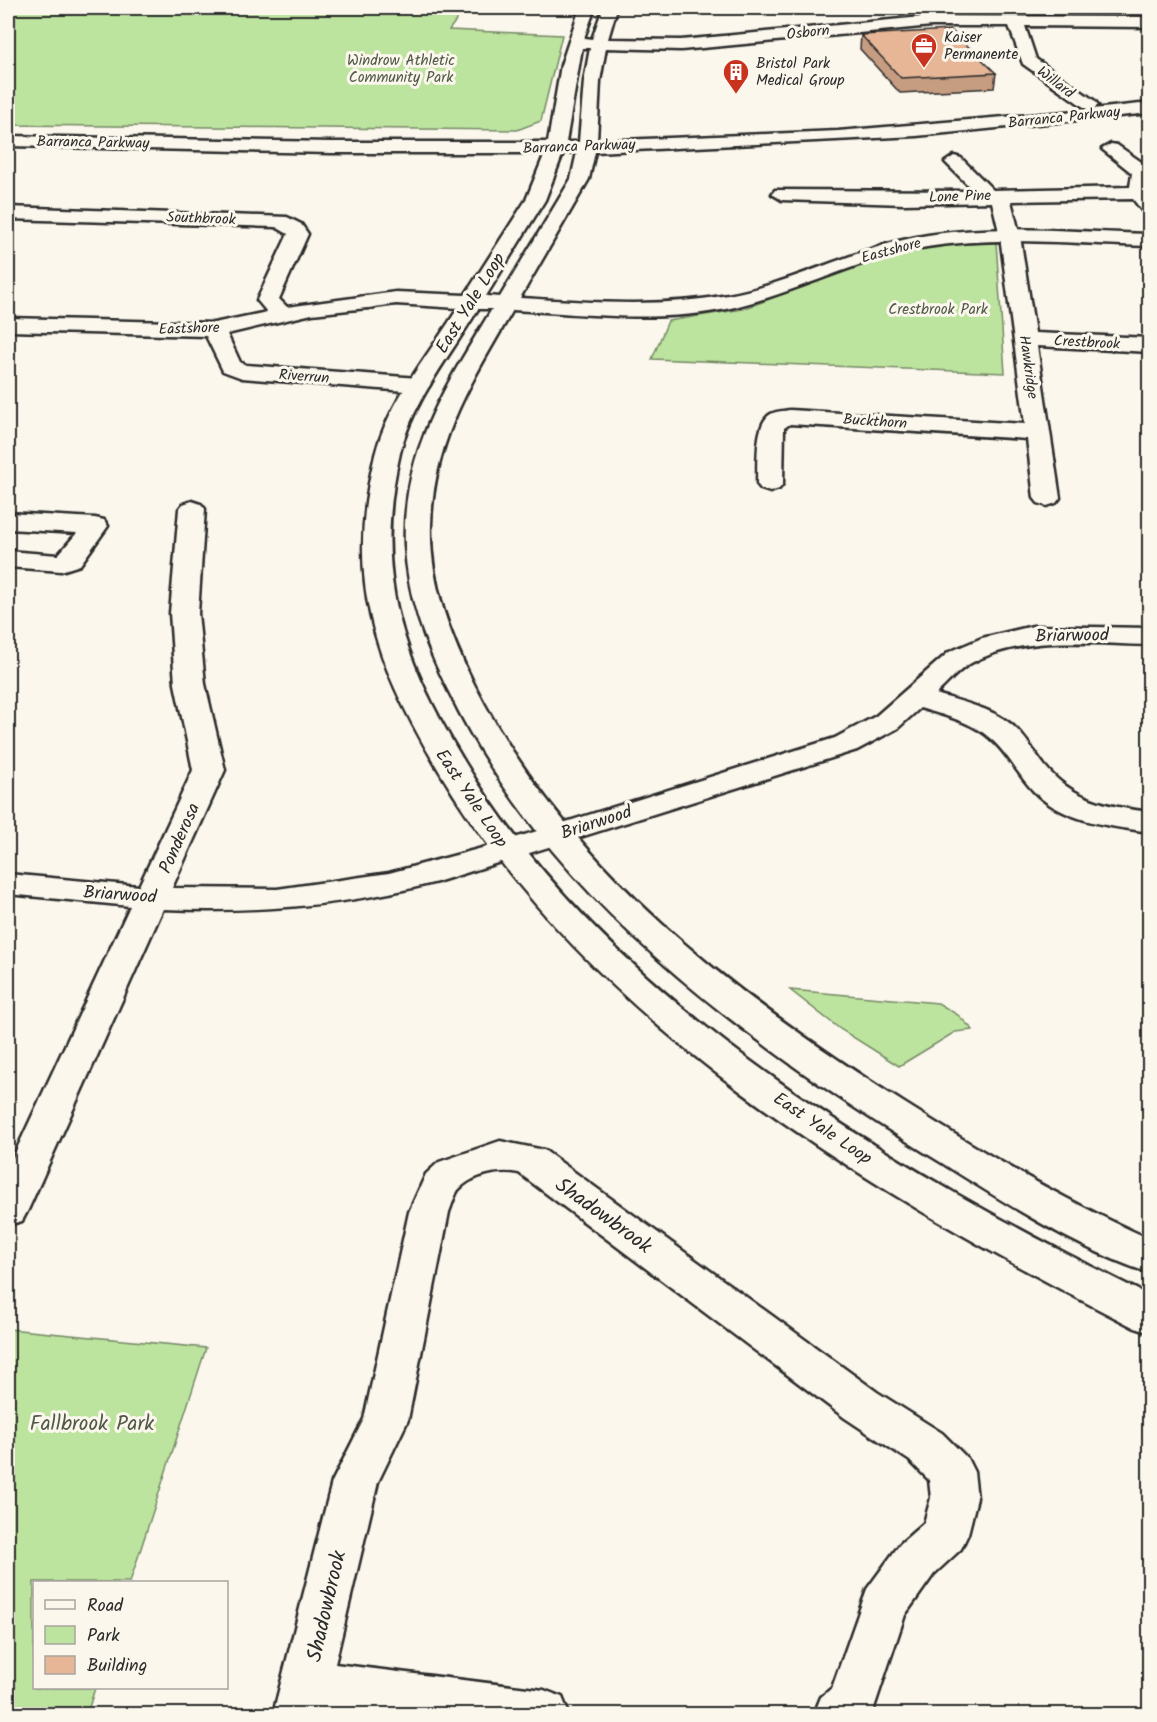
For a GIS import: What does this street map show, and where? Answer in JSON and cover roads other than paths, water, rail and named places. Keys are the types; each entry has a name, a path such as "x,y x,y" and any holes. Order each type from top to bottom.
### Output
{"street":[{"name":"East Yale Loop","path":"587,8 576,43 558,141 541,190 470,307 418,385 395,428 388,454 375,537 377,584 387,630 409,689 439,752 506,850 593,945 673,1017 770,1093 914,1189 1089,1287 1149,1316"},
{"name":"East Yale Loop","path":"610,8 599,44 592,80 588,157 576,188 448,402 434,433 418,525 421,564 435,628 459,687 495,752 557,835 614,899 670,952 771,1032 867,1099 996,1179 1149,1257"},
{"name":"Osborn","path":"576,43 681,45 932,21 1149,22"},
{"name":"Willard","path":"1015,21 1029,61 1089,105"},
{"name":"Barranca Parkway","path":"8,141 589,140 863,124 1149,98"},
{"name":"Barranca Parkway","path":"589,140 791,139 985,125 1149,108"},
{"name":"Barranca Parkway","path":"8,129 558,141"},
{"path":"1111,149 1142,171 1144,200"},
{"path":"954,162 983,189 993,195"},
{"name":"Lone Pine","path":"782,194 904,198 993,195 1144,200"},
{"name":"Hawkridge","path":"993,195 1010,236 1047,498"},
{"name":"Southbrook","path":"8,213 280,221 294,228 298,234 268,300 281,314"},
{"name":"Eastshore","path":"8,325 214,330 281,314 368,302 385,306 503,308 587,319 639,310 699,307 732,301 792,283 896,246 974,236 1149,240"},
{"name":"Riverrun","path":"214,330 231,366 242,371 418,385"},
{"name":"Crestbrook","path":"1025,339 1149,345"},
{"name":"Buckthorn","path":"770,484 772,426 779,419 790,417 1038,432"},
{"name":"Ponderosa","path":"8,1210 153,897 209,770 190,684 184,613 192,509"},
{"path":"8,521 95,526 71,559 61,562 8,559"},
{"name":"Briarwood","path":"8,884 153,897 232,899 314,896 379,885 557,835 846,744 887,722 959,658 992,644 1033,634 1149,637"},
{"path":"916,697 963,713 1000,731 1043,783 1059,797 1082,808 1149,822"},
{"name":"Shadowbrook","path":"544,1714 303,1699 355,1482 386,1420 429,1212 440,1184 453,1172 471,1163 500,1155 530,1160 861,1405 926,1447 951,1472 954,1498 944,1534 917,1559 884,1605 852,1703 839,1714"}],"place":[{"name":"Kaiser Permanente","path":"924,69"},
{"name":"Bristol Park Medical Group","path":"736,95"}],"park label":[{"name":"Windrow Athletic Community Park","path":"401,68"},
{"name":"Crestbrook Park","path":"938,309"},
{"name":"Fallbrook Park","path":"92,1423"}]}
